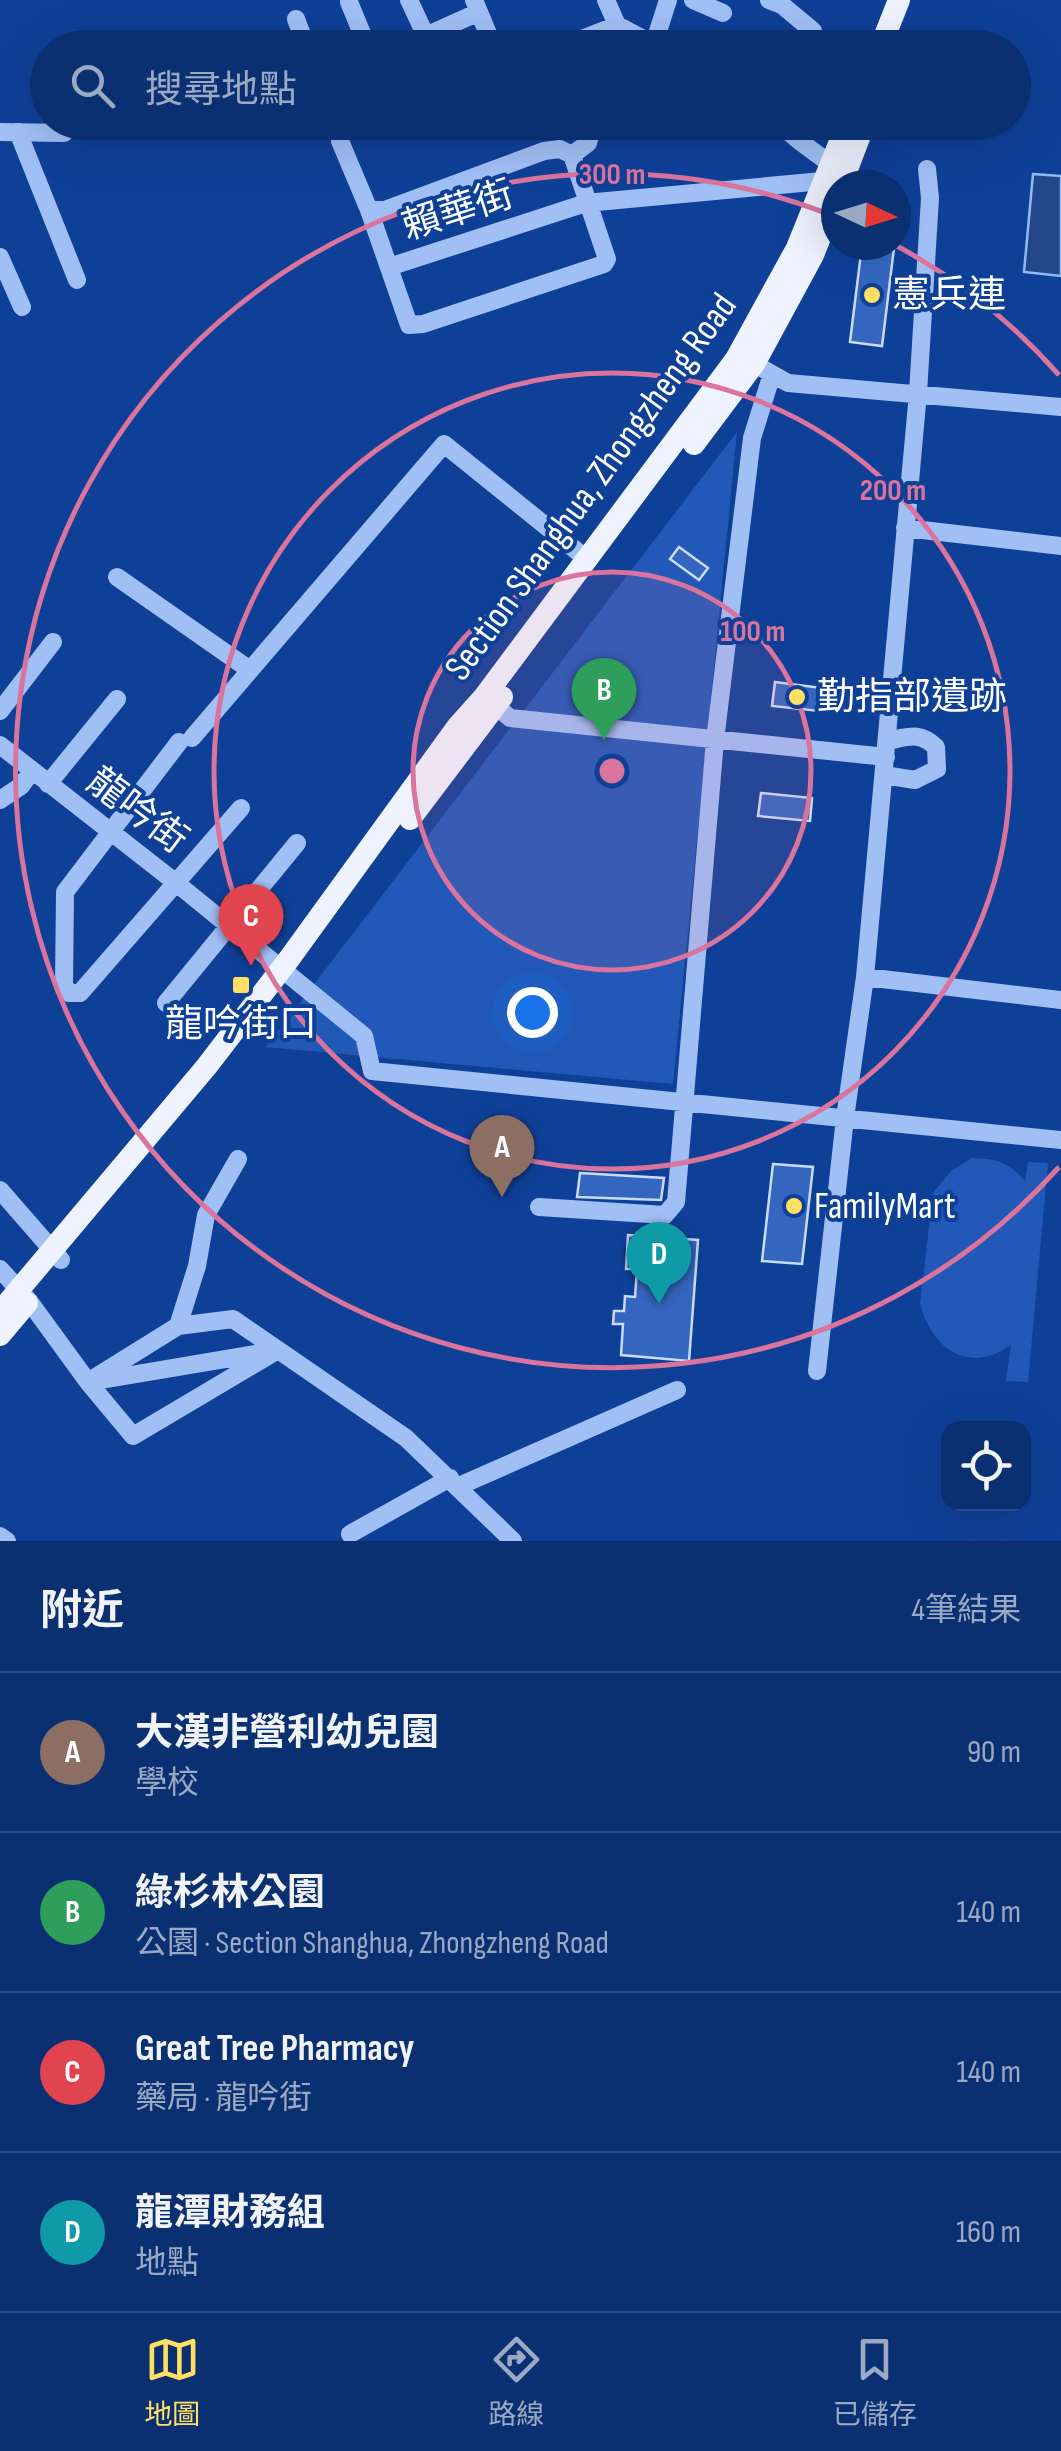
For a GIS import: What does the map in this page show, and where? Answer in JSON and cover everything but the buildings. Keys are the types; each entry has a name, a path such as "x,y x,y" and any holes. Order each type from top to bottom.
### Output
{"main road":[{"path":"888,30 900,0"},
{"path":"904,30 916,0"},
{"name":"Section Shanghua, Zhongzheng Road","path":"838,170 844,140"},
{"name":"Section Shanghua, Zhongzheng Road","path":"841,170 857,140"},
{"name":"Section Shanghua, Zhongzheng Road","path":"24,1295 286,971 468,728 754,366 813,255 821,228"},
{"name":"Section Shanghua, Zhongzheng Road","path":"490,701 588,560 754,366"},
{"path":"0,1312 24,1295"},
{"path":"0,1335 24,1295"}],"street":[{"path":"409,0 423,30"},
{"path":"606,0 617,25 627,30"},
{"path":"661,30 668,0"},
{"path":"693,0 723,13"},
{"path":"769,0 782,5 811,30"},
{"path":"349,2 361,30"},
{"path":"444,30 477,6 487,30"},
{"path":"296,19 301,30"},
{"path":"605,30 617,25"},
{"path":"9,132 77,280"},
{"path":"572,155 589,140"},
{"path":"799,140 821,153 829,170"},
{"path":"340,141 409,324 423,324 604,264 607,260 572,155"},
{"path":"368,210 385,210 544,151 560,150 572,155"},
{"path":"817,1370 865,977 886,758 918,392 930,198 926,168"},
{"name":"賴華街","path":"389,267 586,204 821,183"},
{"path":"0,257 22,308"},
{"path":"540,1207 664,1215 676,1202 716,740 752,438 754,366 788,383 1061,407"},
{"path":"242,808 80,993 69,993 64,985 66,892 108,833 185,740 444,444 588,560"},
{"path":"905,528 1061,546"},
{"path":"118,577 250,670"},
{"path":"0,711 53,642"},
{"path":"48,784 117,698"},
{"path":"490,701 510,718 886,758"},
{"path":"0,745 32,771"},
{"name":"龍吟街","path":"0,800 21,786 32,771 364,1036 372,1071 685,1103"},
{"path":"166,1003 297,844"},
{"path":"865,977 1061,1000"},
{"path":"685,1103 1061,1140"},
{"path":"178,1326 198,1266 206,1215 238,1159"},
{"path":"0,1190 56,1255"},
{"path":"0,1269 133,1436 278,1350"},
{"path":"88,1382 178,1326 233,1318 406,1438 514,1541"},
{"path":"88,1382 278,1350"},
{"path":"350,1534 455,1482 677,1390"},
{"path":"0,1536 7,1541"}],"shaded area":[{"path":"1033,174 1061,176 1061,276 1024,272"},
{"path":"737,432 673,1084 266,1047"},
{"path":"972,1158 1002,1163 1025,1181 1028,1162 1048,1163 1028,1382 1006,1381 1011,1345 981,1358 954,1353 933,1334 920,1304 933,1193 951,1171"}],"place":[{"name":"憲兵連","path":"872,295"},
{"name":"勤指部遺跡","path":"797,697"},
{"name":"綠杉林公園","path":"604,740"},
{"name":"Great Tree Pharmacy","path":"251,966"},
{"name":"龍吟街口","path":"241,985"},
{"name":"大漢非營利幼兒園","path":"502,1197"},
{"name":"FamilyMart","path":"794,1206"},
{"name":"龍潭財務組","path":"659,1304"}]}
